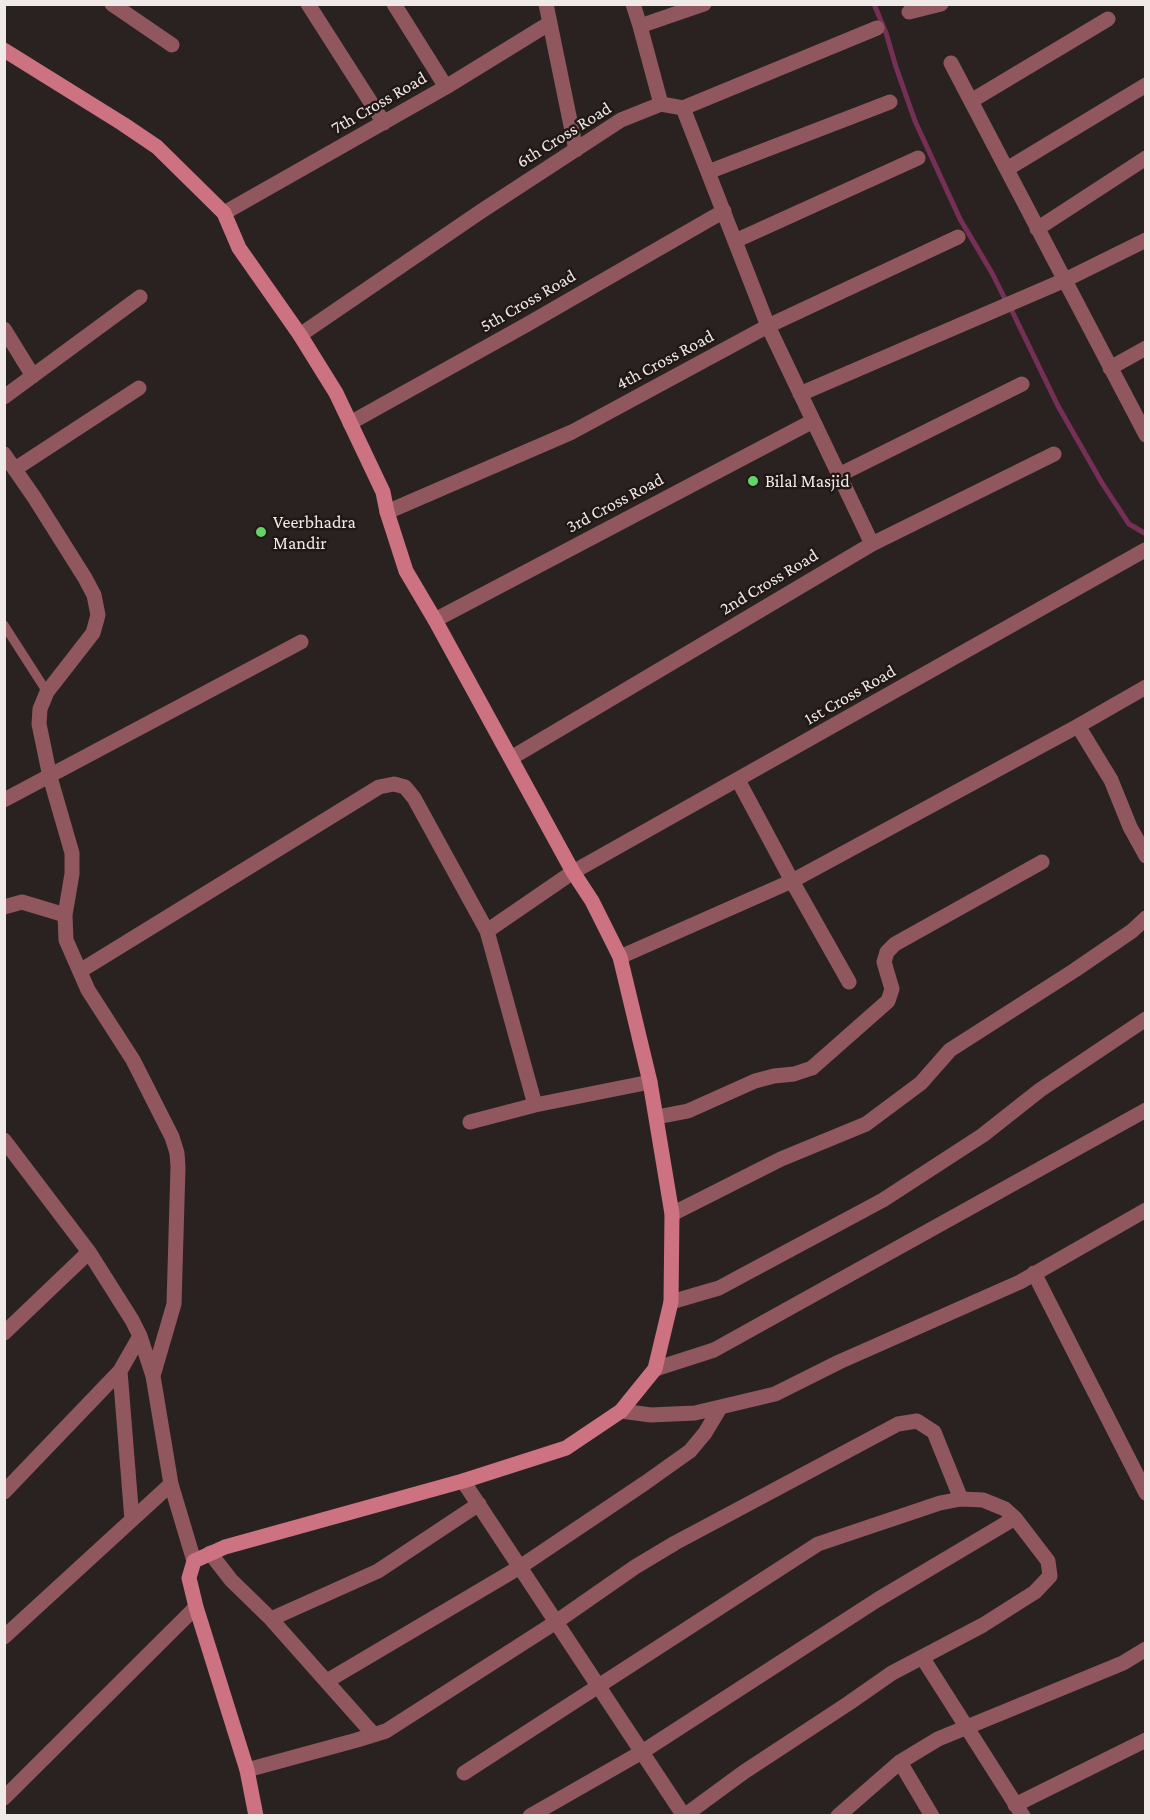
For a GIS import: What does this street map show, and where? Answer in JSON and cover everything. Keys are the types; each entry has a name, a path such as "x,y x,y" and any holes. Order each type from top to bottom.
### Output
{"street":[{"path":"112,4 172,45"},
{"path":"308,4 384,123"},
{"path":"394,4 446,87"},
{"path":"546,4 576,150"},
{"path":"633,4 661,104 683,108 877,28"},
{"path":"640,26 704,4"},
{"path":"909,12 941,4"},
{"path":"971,101 1108,20"},
{"name":"7th Cross Road","path":"224,213 446,87 550,23"},
{"path":"4,50 157,147 224,213 239,248 300,334 336,393 383,492 406,571 512,758 573,872 592,902 620,957 650,1082 672,1214 671,1302 655,1369 621,1411 566,1448 463,1481 210,1552 194,1561"},
{"path":"951,63 1145,434"},
{"path":"1007,169 1146,85"},
{"path":"708,172 890,102"},
{"name":"6th Cross Road","path":"300,334 621,120 661,104"},
{"path":"683,108 768,326 872,544"},
{"path":"735,241 918,158"},
{"path":"1037,228 1146,158"},
{"name":"5th Cross Road","path":"350,423 724,211"},
{"name":"4th Cross Road","path":"387,512 572,432 768,326 958,237"},
{"path":"800,394 1065,280 1146,240"},
{"path":"4,397 140,297"},
{"path":"4,329 33,376"},
{"path":"1110,368 1146,348"},
{"path":"839,475 1022,384"},
{"path":"15,469 138,388"},
{"name":"3rd Cross Road","path":"435,620 813,421"},
{"path":"4,454 85,578 94,595 98,615 93,633 47,692 40,709 39,724 50,777 72,854 72,874 65,915 66,940 88,990 134,1060 172,1137 177,1153 174,1304 153,1376"},
{"name":"2nd Cross Road","path":"512,758 872,544 1054,454"},
{"name":"1st Cross Road","path":"487,931 573,872 1145,550"},
{"path":"4,800 301,642"},
{"path":"620,957 792,881 1146,687"},
{"path":"1078,726 1111,780 1130,827 1146,856"},
{"path":"738,780 849,982"},
{"path":"80,970 379,787 394,784 405,787 414,798 487,931 535,1105"},
{"path":"657,1117 688,1111 723,1094 774,1076 794,1074 812,1068 888,1001 892,989 884,962 887,952 895,945 1042,862"},
{"path":"4,907 22,902 65,915"},
{"path":"672,1214 781,1160 866,1124 921,1083 950,1050 1075,970 1132,931 1146,918"},
{"path":"671,1302 719,1288 883,1200 983,1135 1040,1090 1146,1019"},
{"path":"470,1122 535,1105 650,1082"},
{"path":"655,1369 714,1350 1146,1110"},
{"path":"4,1140 89,1252 140,1336 153,1376 171,1484 194,1561 189,1578 196,1607 247,1770 256,1815"},
{"path":"621,1411 651,1415 695,1413 775,1394 839,1362 1020,1282 1145,1213"},
{"path":"4,1334 89,1252"},
{"path":"1034,1273 1146,1493"},
{"path":"4,1492 120,1371 140,1336"},
{"path":"120,1371 132,1520"},
{"path":"327,1682 520,1567 645,1483 690,1451 705,1433 720,1408"},
{"path":"247,1770 387,1731 556,1622 635,1567 675,1543 898,1424 917,1421 934,1431 961,1499"},
{"path":"463,1481 520,1567 556,1622 599,1687 642,1752 684,1815 892,1673 982,1625 1035,1592 1050,1576 1048,1561 1015,1518 1005,1509 983,1500 961,1499 940,1503 818,1544 599,1687 464,1773"},
{"path":"4,1637 171,1484"},
{"path":"271,1619 378,1571 478,1504"},
{"path":"530,1815 642,1752 877,1600 1015,1518"},
{"path":"210,1552 231,1580 271,1619 374,1735"},
{"path":"4,1798 196,1607"},
{"path":"838,1815 900,1762 938,1739 1123,1663 1146,1649"},
{"path":"922,1657 1019,1810 1146,1740"},
{"path":"900,1762 932,1815"}],"lane":[{"path":"4,625 47,692"}],"waterway":[{"path":"874,4 915,121 960,219 1006,301"},
{"path":"1012,311 1058,406 1102,483 1129,524 1146,534"}],"place":[{"name":"Bilal Masjid","path":"753,481"},
{"name":"Veerbhadra Mandir","path":"261,532"}]}
